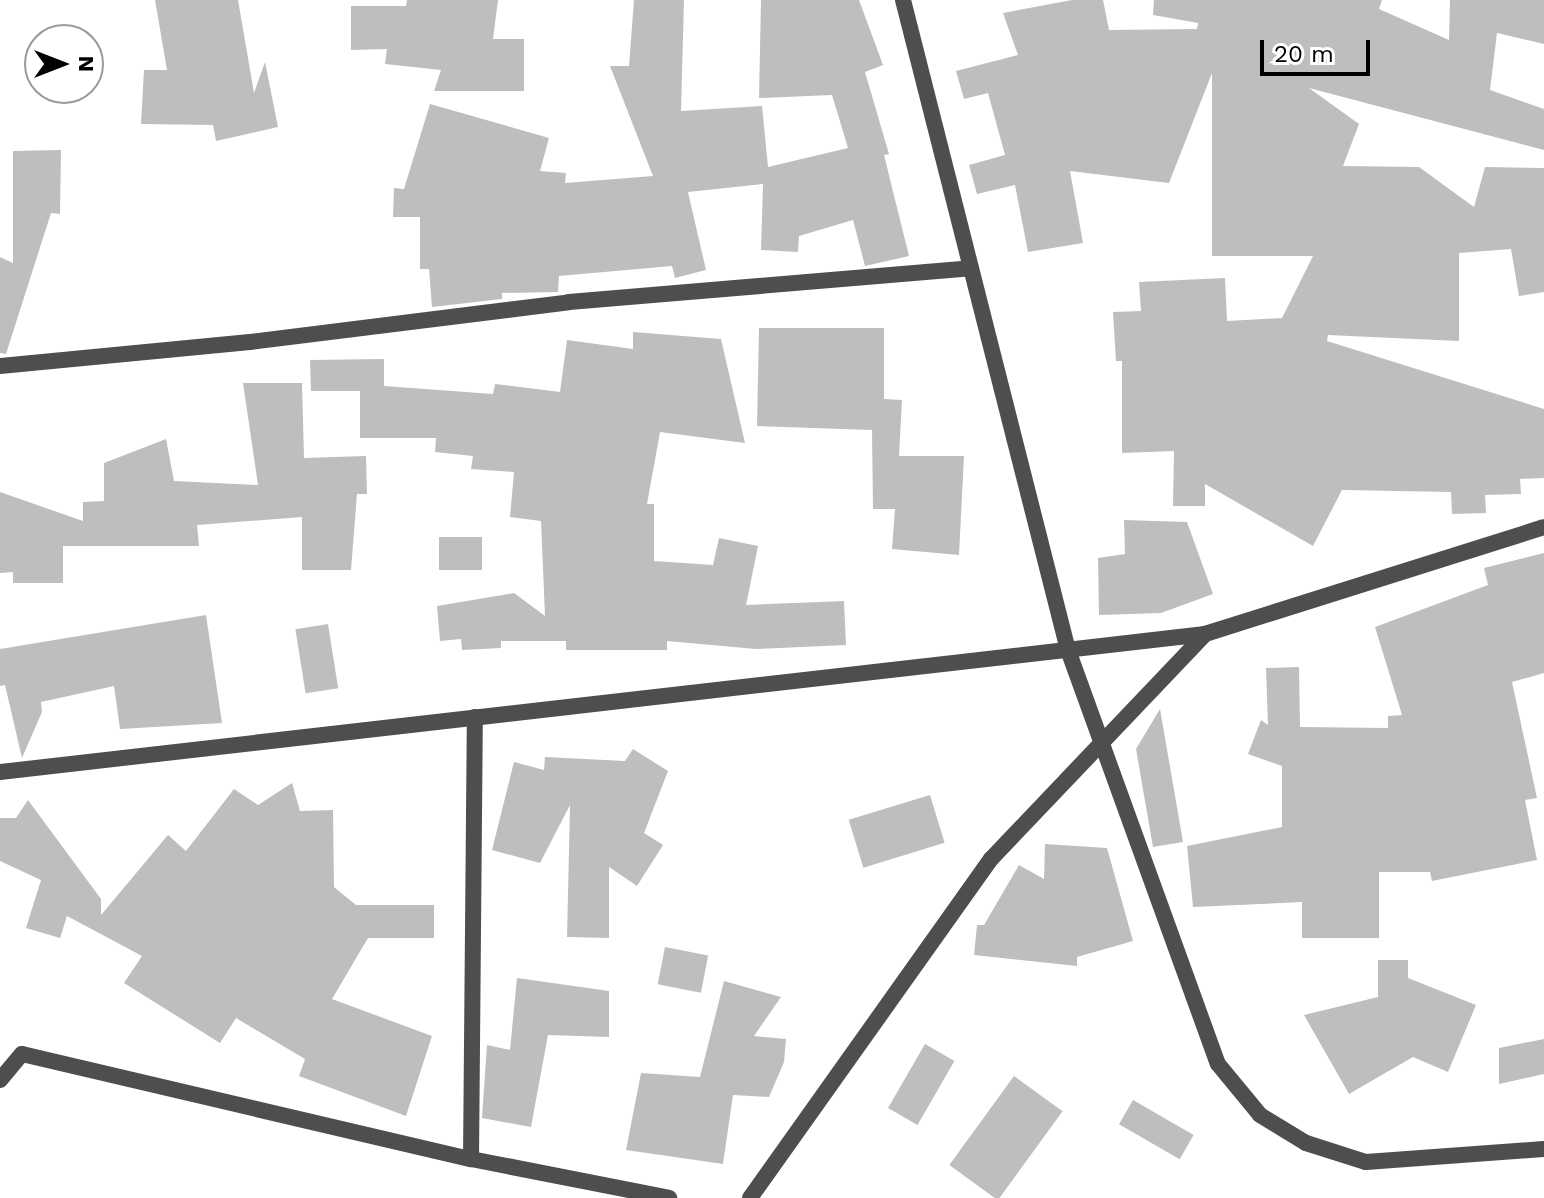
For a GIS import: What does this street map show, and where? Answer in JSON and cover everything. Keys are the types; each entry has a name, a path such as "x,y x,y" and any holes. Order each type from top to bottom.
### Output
{"street":[{"path":"903,0 1068,650 1218,1064 1260,1115 1306,1143 1366,1162 1544,1149"},
{"path":"0,366 250,342 569,302 971,268"},
{"path":"0,772 1205,634 1544,527"},
{"path":"750,1198 991,859 1205,634"},
{"path":"471,1159 475,717"},
{"path":"0,1080 22,1054 471,1159 669,1198"}],"building":[{"path":"155,0 238,0 254,93 265,62 278,127 216,141 213,125 141,124 144,70 167,70"},
{"path":"407,0 498,0 493,39 524,39 524,91 434,91 441,70 385,64 387,49 351,50 351,6 406,6"},
{"path":"634,0 684,0 681,111 762,106 768,167 848,148 832,95 759,98 761,0 859,0 883,65 865,72 889,154 884,155 909,256 865,266 853,220 799,236 798,252 761,250 763,184 688,192 706,270 675,278 672,266 559,276 558,292 502,293 502,299 432,307 429,269 420,269 420,217 393,217 394,188 404,189 430,104 549,138 540,171 566,173 565,183 653,176 610,66 629,66"},
{"path":"1072,0 1103,0 1109,30 1197,29 1198,23 1153,15 1154,0 1382,0 1379,9 1449,40 1450,0 1544,0 1544,44 1497,33 1490,90 1544,109 1544,150 1309,88 1359,124 1343,166 1419,167 1474,207 1485,167 1544,168 1544,292 1519,296 1511,249 1459,253 1459,341 1328,335 1327,341 1544,409 1544,478 1520,479 1521,494 1485,495 1486,513 1452,514 1451,492 1342,490 1313,546 1205,484 1205,506 1173,506 1174,451 1122,453 1122,361 1116,361 1113,312 1141,311 1139,282 1225,278 1227,321 1282,318 1313,256 1212,256 1212,73 1169,183 1070,171 1083,243 1028,252 1015,185 977,194 969,165 1005,155 988,93 964,99 956,71 1018,55 1003,13"},
{"path":"61,150 60,214 51,213 6,354 0,353 0,257 13,263 13,151"},
{"path":"759,328 884,328 884,399 902,400 899,456 964,456 959,555 892,549 895,509 873,509 872,430 757,426"},
{"path":"633,332 721,339 745,443 660,432 647,504 654,504 654,561 713,565 719,538 758,546 746,605 844,601 846,645 756,649 667,641 667,650 566,650 566,641 501,641 501,648 462,650 461,639 440,641 437,606 514,593 545,616 541,521 510,517 514,472 471,469 473,456 435,452 436,438 360,438 360,391 311,391 310,360 384,359 384,386 493,394 495,384 560,392 567,340 633,349"},
{"path":"243,383 302,383 304,458 366,456 367,494 357,494 351,570 302,570 302,517 197,525 199,546 63,546 63,583 13,583 13,572 0,573 0,492 83,521 83,502 104,501 104,463 166,439 174,481 258,485"},
{"path":"1124,520 1187,522 1213,594 1161,613 1099,615 1098,558 1125,554"},
{"path":"439,537 482,537 482,570 439,570"},
{"path":"1544,553 1544,673 1512,682 1537,798 1525,800 1537,860 1432,881 1430,872 1379,872 1379,938 1302,938 1302,902 1193,907 1187,846 1282,827 1282,766 1248,754 1261,720 1268,725 1266,668 1299,667 1300,727 1388,728 1388,716 1402,715 1375,627 1488,585 1484,568"},
{"path":"206,615 222,723 120,729 114,686 41,702 42,712 22,758 5,685 0,686 0,649"},
{"path":"328,624 338,688 306,693 295,629"},
{"path":"1160,709 1183,842 1153,847 1136,749"},
{"path":"633,749 668,771 644,833 663,845 637,886 609,867 609,938 567,937 570,805 540,863 492,850 514,762 544,770 545,757 625,761"},
{"path":"292,783 300,811 333,810 334,887 356,905 434,905 434,938 368,938 332,999 432,1036 406,1116 299,1076 305,1059 236,1018 220,1043 124,983 142,956 67,916 60,938 26,928 41,880 0,861 0,818 16,818 28,800 101,899 101,915 168,835 186,851 234,789 258,805"},
{"path":"930,795 945,843 863,868 849,820"},
{"path":"1045,844 1107,848 1133,941 1077,957 1077,966 974,955 977,925 984,925 1019,865 1044,879"},
{"path":"665,947 708,955 701,993 658,984"},
{"path":"1378,960 1408,960 1408,978 1476,1005 1448,1072 1413,1057 1349,1094 1304,1015 1378,997"},
{"path":"517,978 609,991 609,1037 548,1035 531,1127 482,1118 487,1045 510,1050"},
{"path":"724,981 781,997 754,1036 786,1039 784,1062 769,1097 733,1095 723,1164 626,1150 641,1073 700,1077"},
{"path":"1544,1039 1544,1074 1499,1084 1499,1048"},
{"path":"925,1044 954,1061 917,1125 888,1108"},
{"path":"1014,1076 1063,1111 1000,1198 995,1198 949,1165"},
{"path":"1133,1100 1194,1135 1180,1159 1119,1124"}]}
